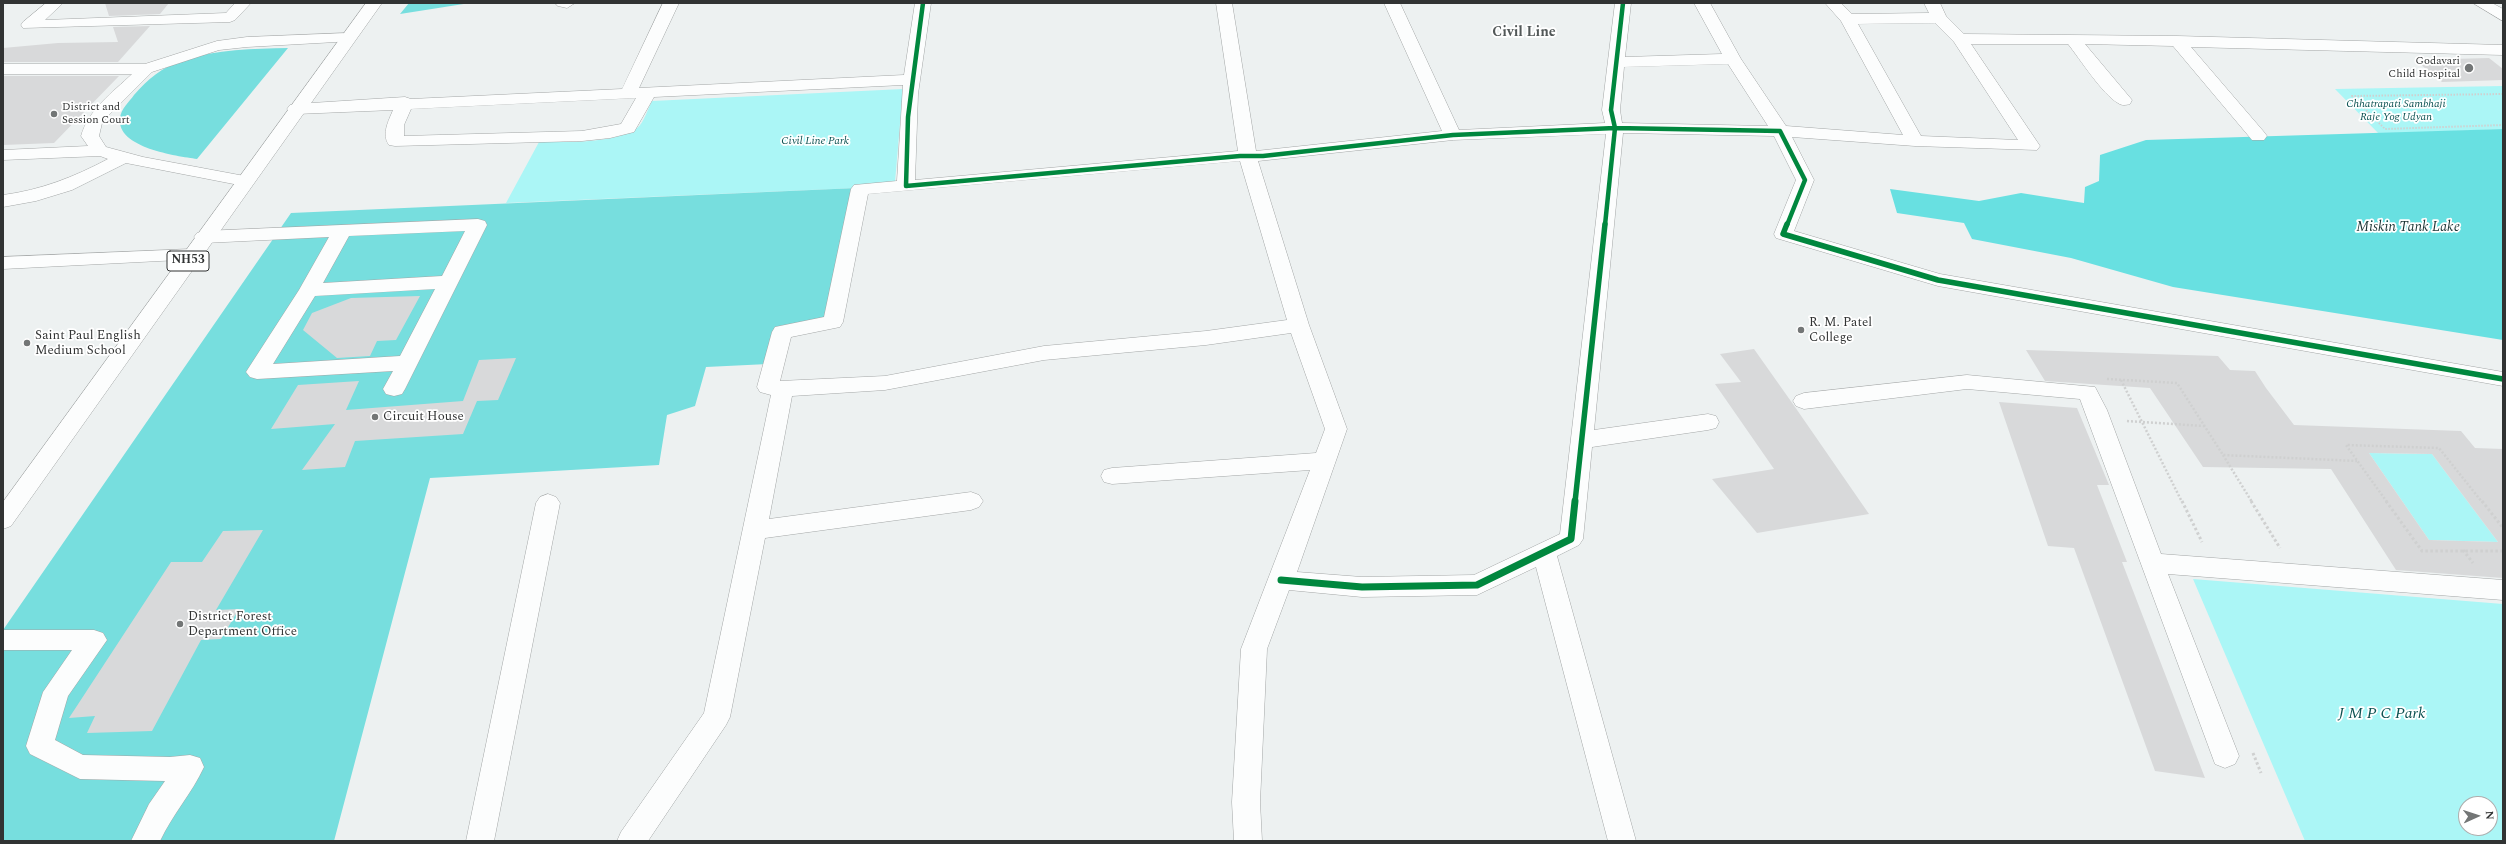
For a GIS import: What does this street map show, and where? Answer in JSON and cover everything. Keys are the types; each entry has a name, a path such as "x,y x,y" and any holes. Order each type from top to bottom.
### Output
{"main road":[{"path":"55,3 29,25 230,17 243,3"},
{"name":"NH53","path":"3,520 296,108 374,3"},
{"path":"628,93 671,3"},
{"path":"906,186 905,156 912,80 923,3"},
{"path":"1224,3 1248,156 1299,325 1336,429 1281,580 1254,649 1246,802 1248,841"},
{"path":"1392,3 1453,135"},
{"path":"1281,580 1362,587 1477,584 1571,539 1615,128 1611,110 1623,3"},
{"path":"1702,3 1734,59 1780,131 1805,180 1782,234 1938,280 2503,379"},
{"path":"1833,3 1848,19 1915,141"},
{"path":"1299,325 1206,338 1044,353 885,383 783,389 768,387 782,332 833,322 860,189 1248,156 1263,156 1453,135 1615,128 1780,131 1915,141 2031,146 1960,38 1939,18 1932,3"},
{"path":"2481,3 2503,16"},
{"path":"1848,19 1939,18"},
{"path":"3,69 146,69 217,46 247,42 348,38"},
{"path":"1960,38 2073,38 2503,50"},
{"path":"2073,38 2108,84 2124,100"},
{"path":"2177,42 2258,136"},
{"path":"1616,62 1734,59"},
{"path":"100,151 90,136 94,122 146,69"},
{"path":"296,108 912,80"},
{"path":"405,102 396,125 395,141 582,136 610,133 628,128 648,92"},
{"path":"3,155 100,151 122,158 244,181"},
{"path":"3,201 26,199 59,190 82,181 122,158"},
{"path":"204,237 478,225 394,389"},
{"path":"342,232 309,290 257,372 407,363"},
{"path":"3,263 192,255"},
{"path":"309,290 449,282"},
{"path":"1804,401 1967,382 2087,392 2099,419 2225,756"},
{"path":"631,841 717,717 756,530 783,389"},
{"path":"1582,440 1708,422"},
{"path":"1112,476 1325,461"},
{"path":"756,530 971,501"},
{"path":"480,841 548,503"},
{"path":"1544,552 1622,841"},
{"path":"2152,563 2503,590"},
{"path":"3,640 94,640 56,692 40,746 80,767 170,769 190,767 159,813 145,841"}],"path":[{"path":"2503,94 2352,96 2385,129 2503,125"},
{"path":"2087,392 2079,377 2176,383 2297,574"},
{"path":"2121,380 2215,568"},
{"path":"2099,419 2204,426"},
{"path":"2503,528 2439,448 2346,446 2422,551 2503,551"},
{"path":"2223,455 2357,461"}],"green space":[{"name":"Chhatrapati Sambhaji Raje Yog Udyan","path":"2503,86 2503,129 2379,134 2335,89"},
{"name":"Civil Line Park","path":"903,89 895,182 857,188 506,203 539,142 590,141 616,137 639,126 644,119 652,101"},
{"path":"2369,453 2432,454 2498,542 2429,540"},
{"name":"J M P C Park","path":"2193,579 2503,604 2503,841 2305,841"}],"shaded area":[{"path":"409,3 470,3 400,14"},
{"path":"288,48 197,159 176,156 150,149 128,137 121,128 120,118 122,112 134,95 156,74 168,66 196,56 235,50"},
{"path":"857,188 831,320 778,332 768,364 706,367 695,406 667,415 659,465 430,478 334,841 3,841 3,630 291,213"}],"water":[{"name":"Miskin Tank Lake","path":"2503,129 2503,340 2173,287 2071,258 1972,239 1964,223 1897,213 1890,189 1979,201 2021,193 2084,203 2085,187 2099,181 2100,155 2146,140"}],"building":[{"path":"105,3 169,3 160,14 109,16"},
{"path":"150,26 118,62 3,62 3,48 58,43 118,42 113,27"},
{"path":"2489,58 2503,69 2503,80 2442,82 2415,60"},
{"name":"District and Session Court","path":"3,76 119,76 54,143 3,145"},
{"path":"420,296 396,340 377,341 370,356 337,358 303,330 312,313 351,298"},
{"path":"1754,349 1869,514 1757,533 1712,479 1774,469 1715,384 1741,382 1720,354"},
{"path":"2026,350 2218,356 2230,370 2255,371 2294,425 2461,431 2475,448 2503,449 2503,578 2396,570 2331,469 2203,467 2150,388 2045,381","holes":["2369,453 2432,454 2498,542 2429,540"]},
{"name":"Circuit House","path":"516,358 498,400 477,401 463,434 355,441 345,467 302,470 335,424 271,429 298,385 359,381 346,410 463,401 479,360"},
{"path":"1999,402 2077,408 2109,485 2097,485 2127,562 2122,562 2205,778 2155,771 2074,548 2048,546"},
{"name":"District Forest Department Office","path":"263,530 216,610 239,609 221,639 201,640 152,731 87,733 95,716 69,718 171,562 202,562 223,531"}],"cycle path":[{"path":"923,3 908,117 906,140 906,186 1240,156 1263,156 1453,135 1615,128 1571,539 1477,585 1362,587 1281,580"},
{"path":"1623,3 1611,110 1615,128 1780,131 1805,180 1783,234 1938,280 2503,379"}],"place":[{"name":"Godavari Child Hospital","path":"2469,68"},
{"name":"District and Session Court","path":"54,114"},
{"name":"R. M. Patel College","path":"1801,330"},
{"name":"Saint Paul English Medium School","path":"27,343"},
{"name":"Circuit House","path":"375,417"},
{"name":"District Forest Department Office","path":"180,624"}],"district":[{"name":"Civil Line","path":"1524,33"}]}
